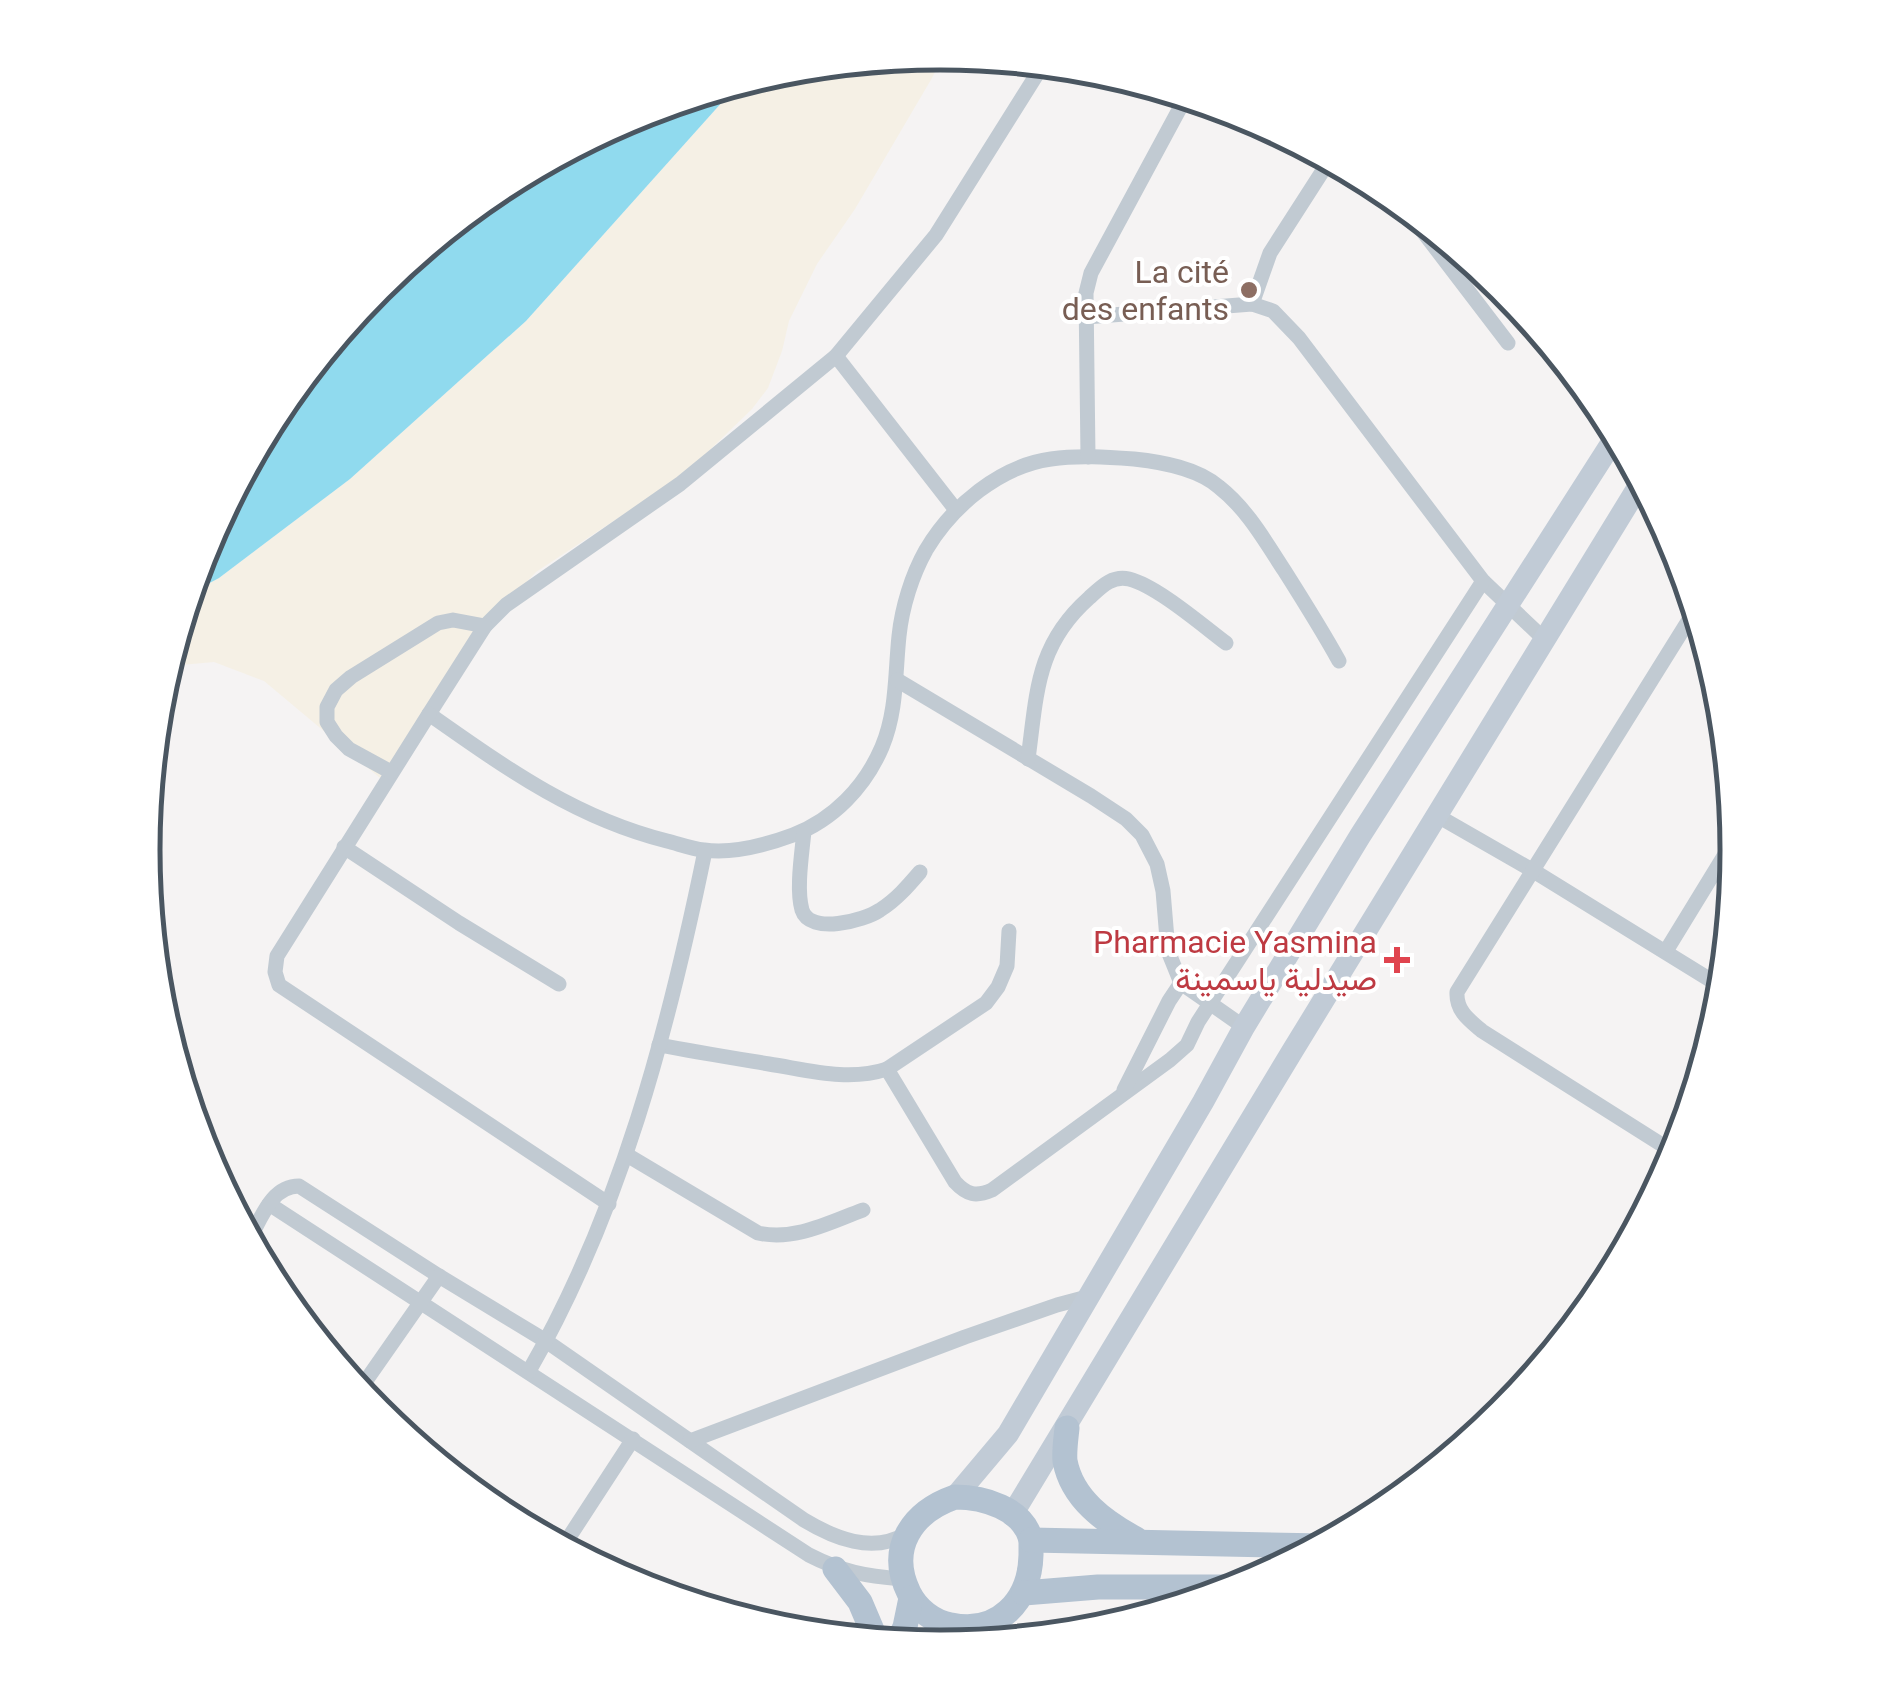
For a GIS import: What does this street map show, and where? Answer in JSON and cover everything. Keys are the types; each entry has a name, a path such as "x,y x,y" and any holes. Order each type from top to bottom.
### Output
{"main road":[{"path":"955,1498 1008,1434 1244,1027 1391,785 1609,447"},
{"path":"1012,1515 1634,493"},
{"path":"1067,1428 1065,1462 1077,1490 1111,1526 1140,1542"},
{"path":"903,1630 907,1589 900,1556 906,1534 918,1517 936,1504 976,1497 996,1503 1021,1522 1031,1540 1030,1574 1024,1593 1009,1611 981,1629"},
{"path":"1031,1540 1296,1545"},
{"path":"835,1568 860,1602 871,1627"},
{"path":"1024,1593 1098,1587 1198,1588"},
{"path":"907,1589 926,1614 946,1624 967,1628 988,1623"}],"street":[{"path":"609,1204 279,984 275,972 277,956 486,626 532,585 692,474 836,356 936,235 1036,76"},
{"path":"1088,457 1086,293 1090,272 1180,108"},
{"path":"1252,304 1270,253 1323,171"},
{"path":"1432,244 1508,343"},
{"path":"1086,317 1252,304 1273,311 1299,338 1483,581 1544,639"},
{"path":"836,356 956,510"},
{"path":"429,714 558,800 640,834 705,851 775,842 804,831 850,798 882,748 893,713 899,632 909,588 926,550 956,510 983,488 1018,468 1048,459 1150,461 1214,482 1248,517 1339,660"},
{"path":"1028,760 1048,648 1080,606 1105,584 1134,580 1226,643"},
{"path":"887,1069 956,1182 972,1195 992,1190 1170,1060 1186,1045 1483,581"},
{"path":"390,772 336,736 327,722 327,707 336,690 438,623 453,620 486,626"},
{"path":"1663,1146 1482,1031 1456,1002 1458,992 1532,870 1687,623"},
{"path":"897,680 1126,819 1142,835 1157,864 1168,951 1180,983 1244,1027"},
{"path":"1436,815 1711,979"},
{"path":"804,831 800,895 803,912 815,924 856,920 877,913 920,872"},
{"path":"344,847 559,984"},
{"path":"529,1371 609,1204 627,1155 685,947 705,851"},
{"path":"1666,951 1721,863"},
{"path":"659,1045 850,1076 872,1074 887,1069 986,1003 1007,966 1009,931"},
{"path":"1121,1096 1180,983"},
{"path":"627,1155 758,1232 775,1236 794,1235 863,1210"},
{"path":"257,1226 274,1197 291,1186 299,1186 546,1341 831,1536 874,1543 897,1540 906,1534"},
{"path":"269,1204 809,1555 835,1568 907,1589"},
{"path":"367,1379 438,1276"},
{"path":"690,1441 964,1336 1088,1297"},
{"path":"570,1536 633,1439"}],"sand":[{"path":"936,70 855,209 817,264 789,321 768,388 752,409 685,474 536,572 496,614 380,778 264,681 214,662 183,665 208,584 350,479 526,321 722,102 839,77"}],"water":[{"path":"722,102 526,321 350,479 208,584 241,505 265,460 322,375 389,299 466,231 551,175 642,129"}],"place":[{"name":"La cité des enfants","path":"1249,290"},
{"name":"Pharmacie Yasmina صيدلية ياسمينة","path":"1397,960"}]}
